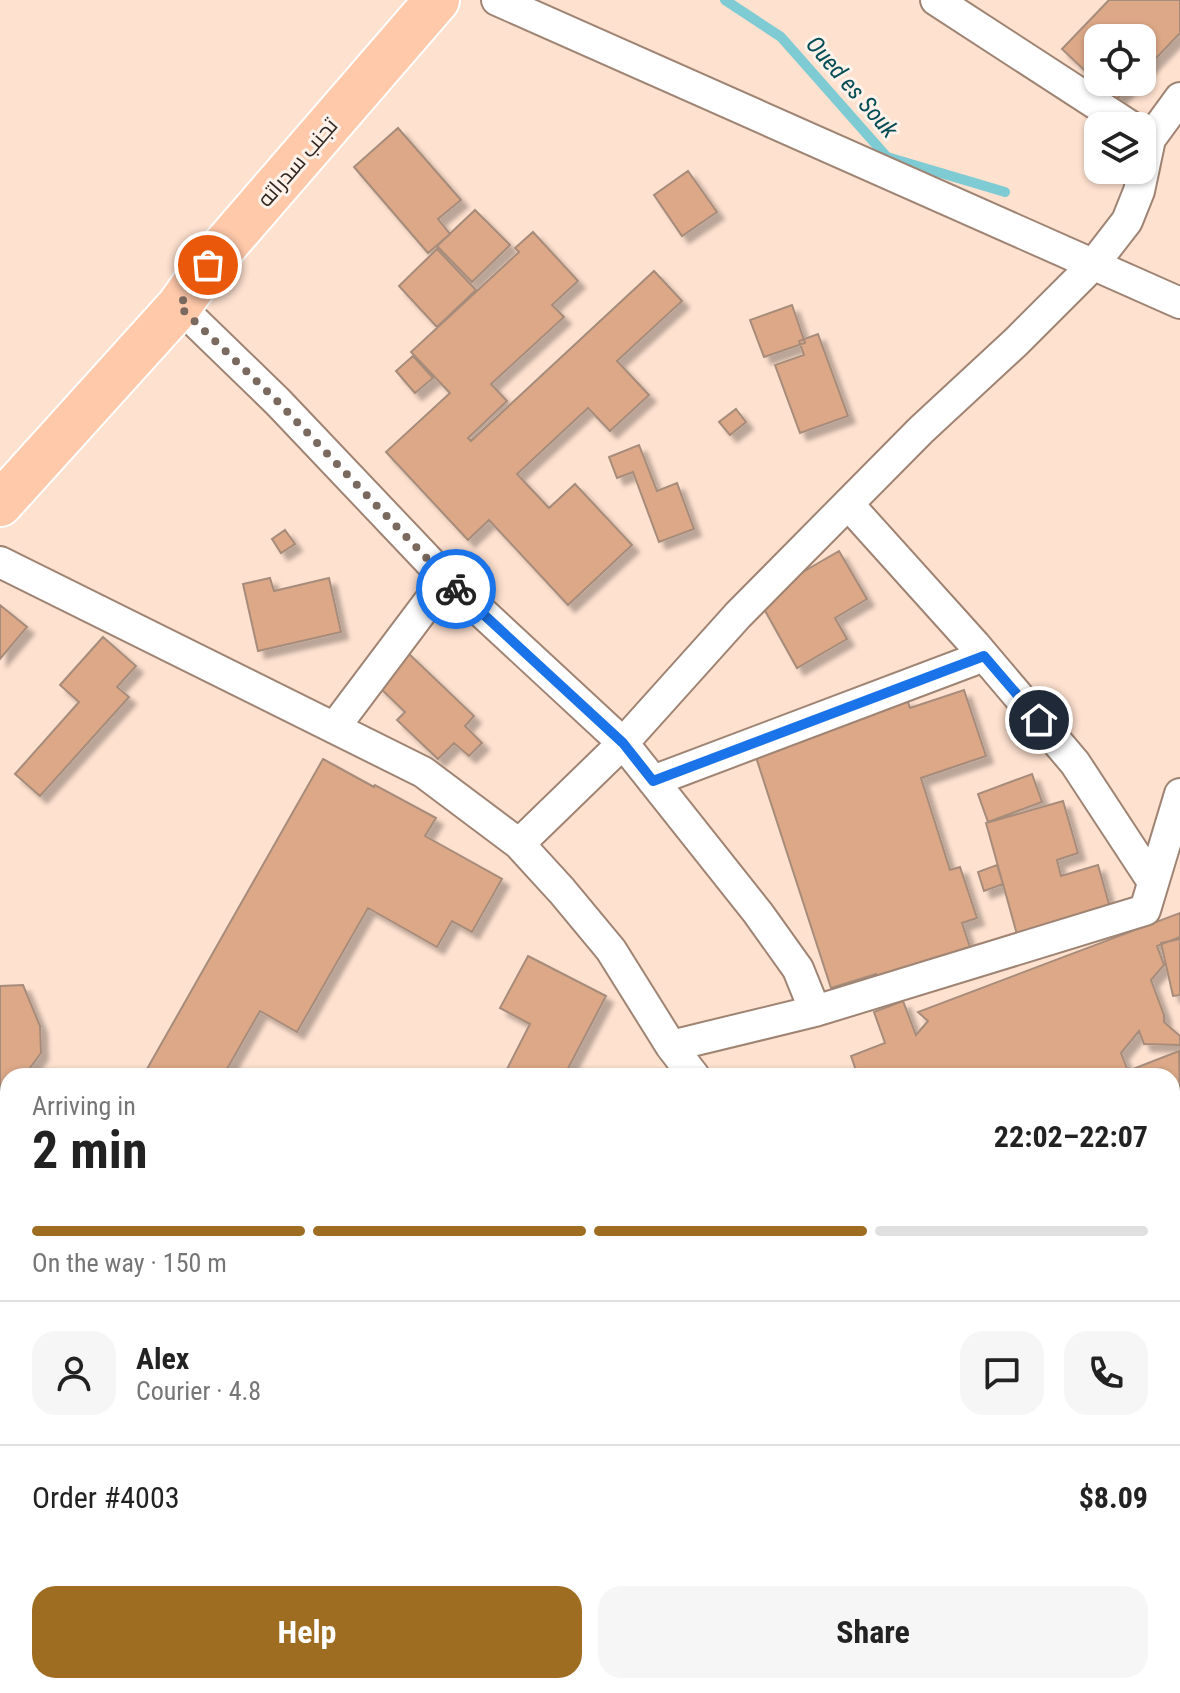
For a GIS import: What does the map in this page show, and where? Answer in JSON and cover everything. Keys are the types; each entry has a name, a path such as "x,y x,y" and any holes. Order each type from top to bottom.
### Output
{"highway":[{"name":"تجنب سدراته","path":"0,504 179,306 208,265 437,0"}],"street":[{"path":"497,0 1180,303"},
{"path":"936,0 1109,112"},
{"path":"1156,120 1180,98"},
{"path":"519,844 623,743 738,615 921,430 1093,265 1127,221 1139,184"},
{"path":"179,306 278,402 446,579 623,743 758,913 798,969 815,1011"},
{"path":"848,504 1075,763 1153,882"},
{"path":"0,562 423,772 519,844 562,891 611,950 688,1068"},
{"path":"334,728 446,579"},
{"path":"653,781 984,656"},
{"path":"671,1046 815,1011 1145,910 1180,794"}],"building":[{"path":"1109,0 1180,0 1180,33 1156,58 1156,24 1086,24"},
{"path":"1084,26 1084,70 1062,49"},
{"path":"398,128 461,200 438,219 450,234 428,253 354,167"},
{"path":"688,171 717,212 682,236 654,195"},
{"path":"475,210 510,245 472,282 437,246"},
{"path":"533,232 578,281 552,305 564,317 491,384 507,401 468,438 471,441 654,271 682,301 617,361 649,395 610,431 588,408 517,474 549,508 575,484 632,545 568,605 489,520 468,540 386,452 450,393 411,352 519,252 515,248"},
{"path":"437,249 476,290 437,327 399,286"},
{"path":"792,305 805,343 764,357 750,320"},
{"path":"818,334 848,416 800,433 775,365 804,355 799,341"},
{"path":"413,356 433,378 415,393 396,371"},
{"path":"736,409 746,422 730,435 719,422"},
{"path":"639,445 657,491 677,483 694,529 659,542 633,472 617,478 609,457"},
{"path":"285,530 295,544 281,553 272,539"},
{"path":"839,551 867,599 835,618 847,639 797,668 758,598"},
{"path":"270,578 274,591 329,578 341,632 258,651 243,584"},
{"path":"0,605 27,627 0,659"},
{"path":"103,637 136,666 117,687 129,697 40,796 15,774 79,702 60,685"},
{"path":"408,653 474,716 465,726 482,743 469,756 454,743 438,759 397,720 405,712 377,685"},
{"path":"964,690 986,756 921,778 950,870 960,867 977,918 962,923 970,947 877,977 876,974 831,988 753,748 907,699 910,708"},
{"path":"323,759 436,818 425,836 502,879 472,932 452,921 437,947 368,908 297,1032 260,1011 228,1068 148,1068"},
{"path":"1032,774 1042,802 988,822 978,794"},
{"path":"1063,801 1078,853 1057,860 1061,876 1098,865 1111,911 1018,938 986,823"},
{"path":"997,865 1003,884 984,891 978,872"},
{"path":"1180,913 1180,937 1157,946 1164,965 1151,980 1164,1022 1180,1036 1180,1045 1144,1044 1139,1031 1121,1053 1127,1068 855,1068 851,1056 885,1043 874,1012 903,1001 916,1035 928,1021 918,1012"},
{"path":"1180,939 1180,995 1173,996 1161,943"},
{"path":"528,956 606,996 568,1068 508,1068 530,1024 500,1008"},
{"path":"23,985 40,1026 41,1053 30,1068 0,1068 0,986"},
{"path":"1179,1051 1179,1068 1136,1068"}],"waterway":[{"name":"Oued es Souk","path":"725,0 781,37 887,157 1005,192"}],"way so far":[{"path":"208,265 179,306 278,402 456,589"}],"route":[{"path":"456,589 623,743 653,781 984,656 1039,720"}]}
